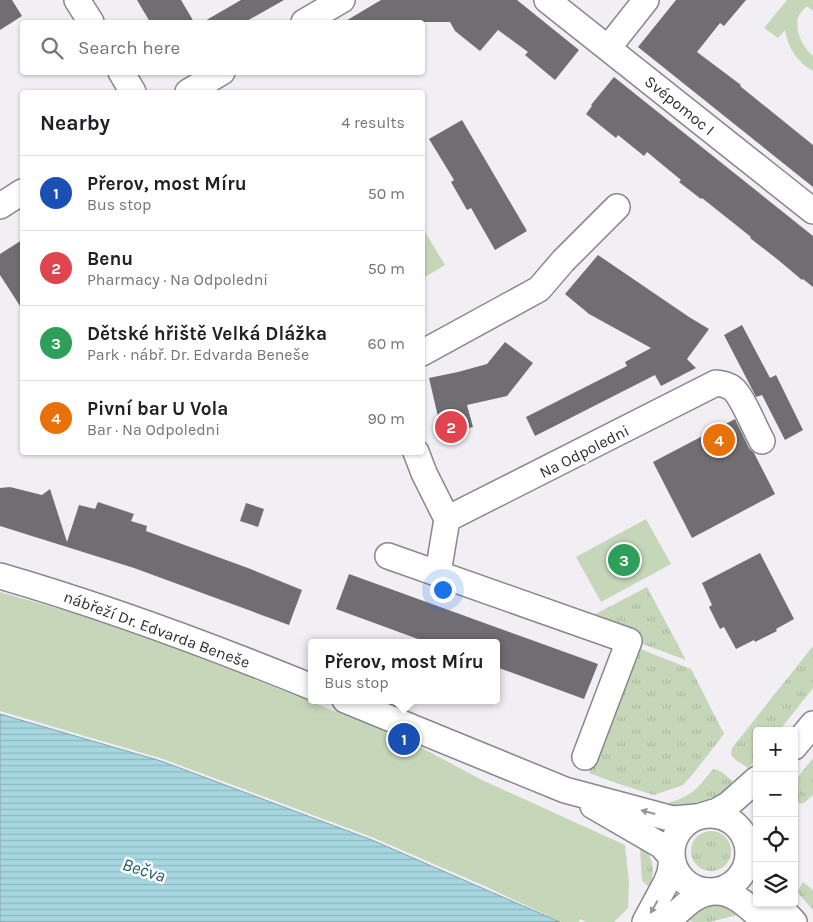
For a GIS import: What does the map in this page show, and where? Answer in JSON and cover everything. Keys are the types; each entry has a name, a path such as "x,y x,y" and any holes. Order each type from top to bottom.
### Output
{"street":[{"path":"77,0 90,20"},
{"path":"307,20 342,0"},
{"name":"Svépomoc I","path":"547,0 813,211"},
{"path":"608,48 646,0"},
{"path":"123,75 132,90"},
{"path":"194,90 216,82"},
{"path":"0,206 20,193"},
{"path":"425,351 539,288 617,207"},
{"name":"Na Odpoledni","path":"447,519 716,383 725,384 734,389 762,441"},
{"path":"417,455 447,519 438,573"},
{"path":"388,556 629,641 586,757"},
{"name":"nábřeží Dr. Edvarda Beneše","path":"0,576 162,628 308,685"},
{"path":"355,704 566,790 673,819 717,815 732,822 742,834 753,871"},
{"path":"798,742 813,724"},
{"path":"645,922 670,873 674,838 679,829 686,822 698,816 717,811 729,804 753,783"},
{"path":"566,790 662,846 672,858 679,876 693,888 725,892 734,896 743,901 765,922"},
{"path":"665,922 696,897 726,887 739,878 746,864 748,834 753,824"},
{"path":"780,907 794,922"}],"green space":[{"path":"787,0 813,0 813,11 807,6 799,15 797,26 803,43 813,56 813,71 794,54 788,43 785,30 778,38 764,28"},
{"path":"425,232 445,265 425,277"},
{"path":"646,519 671,564 601,602 576,557"},
{"path":"647,587 686,660 637,642 640,631 592,616"},
{"path":"0,592 105,622 145,636 308,701 308,704 317,704 405,739 480,779 625,845 629,882 628,908 614,922 586,922 580,919 579,922 561,922 489,888 374,838 163,759 0,711"},
{"path":"813,646 813,688 782,727 753,727 753,762 748,768 731,755 732,748"},
{"path":"635,647 691,669 724,734 683,785 654,795 589,773"},
{"path":"813,758 813,795 800,804 798,803 798,777"},
{"path":"713,769 728,777 735,784 718,797 695,803 683,809 658,807 691,793"},
{"path":"711,831 725,837 731,851 725,865 711,871 697,865 691,851 697,837"},
{"path":"641,844 651,859 653,875 650,888 642,881"},
{"path":"803,882 813,890 813,910 798,893"},
{"path":"720,901 741,914 710,922 692,922 685,916 691,910"}],"water":[{"name":"Bečva","path":"0,714 161,761 372,840 560,922 0,922"}],"building":[{"path":"0,0 12,0 22,16 0,30"},
{"path":"137,0 181,0 193,20 149,20"},
{"path":"241,0 284,0 249,20 206,20"},
{"path":"381,0 517,0 579,50 555,80 525,55 528,52 498,30 480,51 455,31 450,22 425,22 425,20 347,20"},
{"path":"676,0 746,0 724,26 720,23 697,52 741,85 813,145 813,187 638,47"},
{"path":"614,77 813,236 813,287 702,198 679,182 681,180 647,152 644,156 618,135 616,138 586,114"},
{"path":"462,120 527,231 495,250 471,208 467,210 451,182 454,180 429,139"},
{"path":"20,241 20,306 0,275 0,254"},
{"path":"598,255 709,329 687,359 696,368 661,386 655,375 535,436 526,417 627,366 625,362 651,348 589,314 565,294"},
{"path":"742,325 770,378 776,375 803,430 785,440 762,395 756,397 724,335"},
{"path":"505,342 533,363 507,396 467,405 473,427 442,434 429,378 487,364"},
{"path":"735,419 775,494 692,538 653,462"},
{"path":"10,487 42,495 50,489 67,542 79,505 95,509 98,502 134,514 131,521 147,526 146,531 302,590 289,625 134,568 0,526 0,488"},
{"path":"246,503 264,509 258,527 240,521"},
{"path":"760,553 794,619 776,629 777,631 736,649 724,627 720,629 709,607 712,605 702,583"},
{"path":"349,574 598,664 584,699 500,668 500,639 418,639 336,609"}],"place":[{"name":"Benu","path":"451,427"},
{"name":"Pivní bar U Vola","path":"719,440"},
{"name":"Dětské hřiště Velká Dlážka","path":"624,560"},
{"name":"Přerov, most Míru","path":"404,739"}]}
